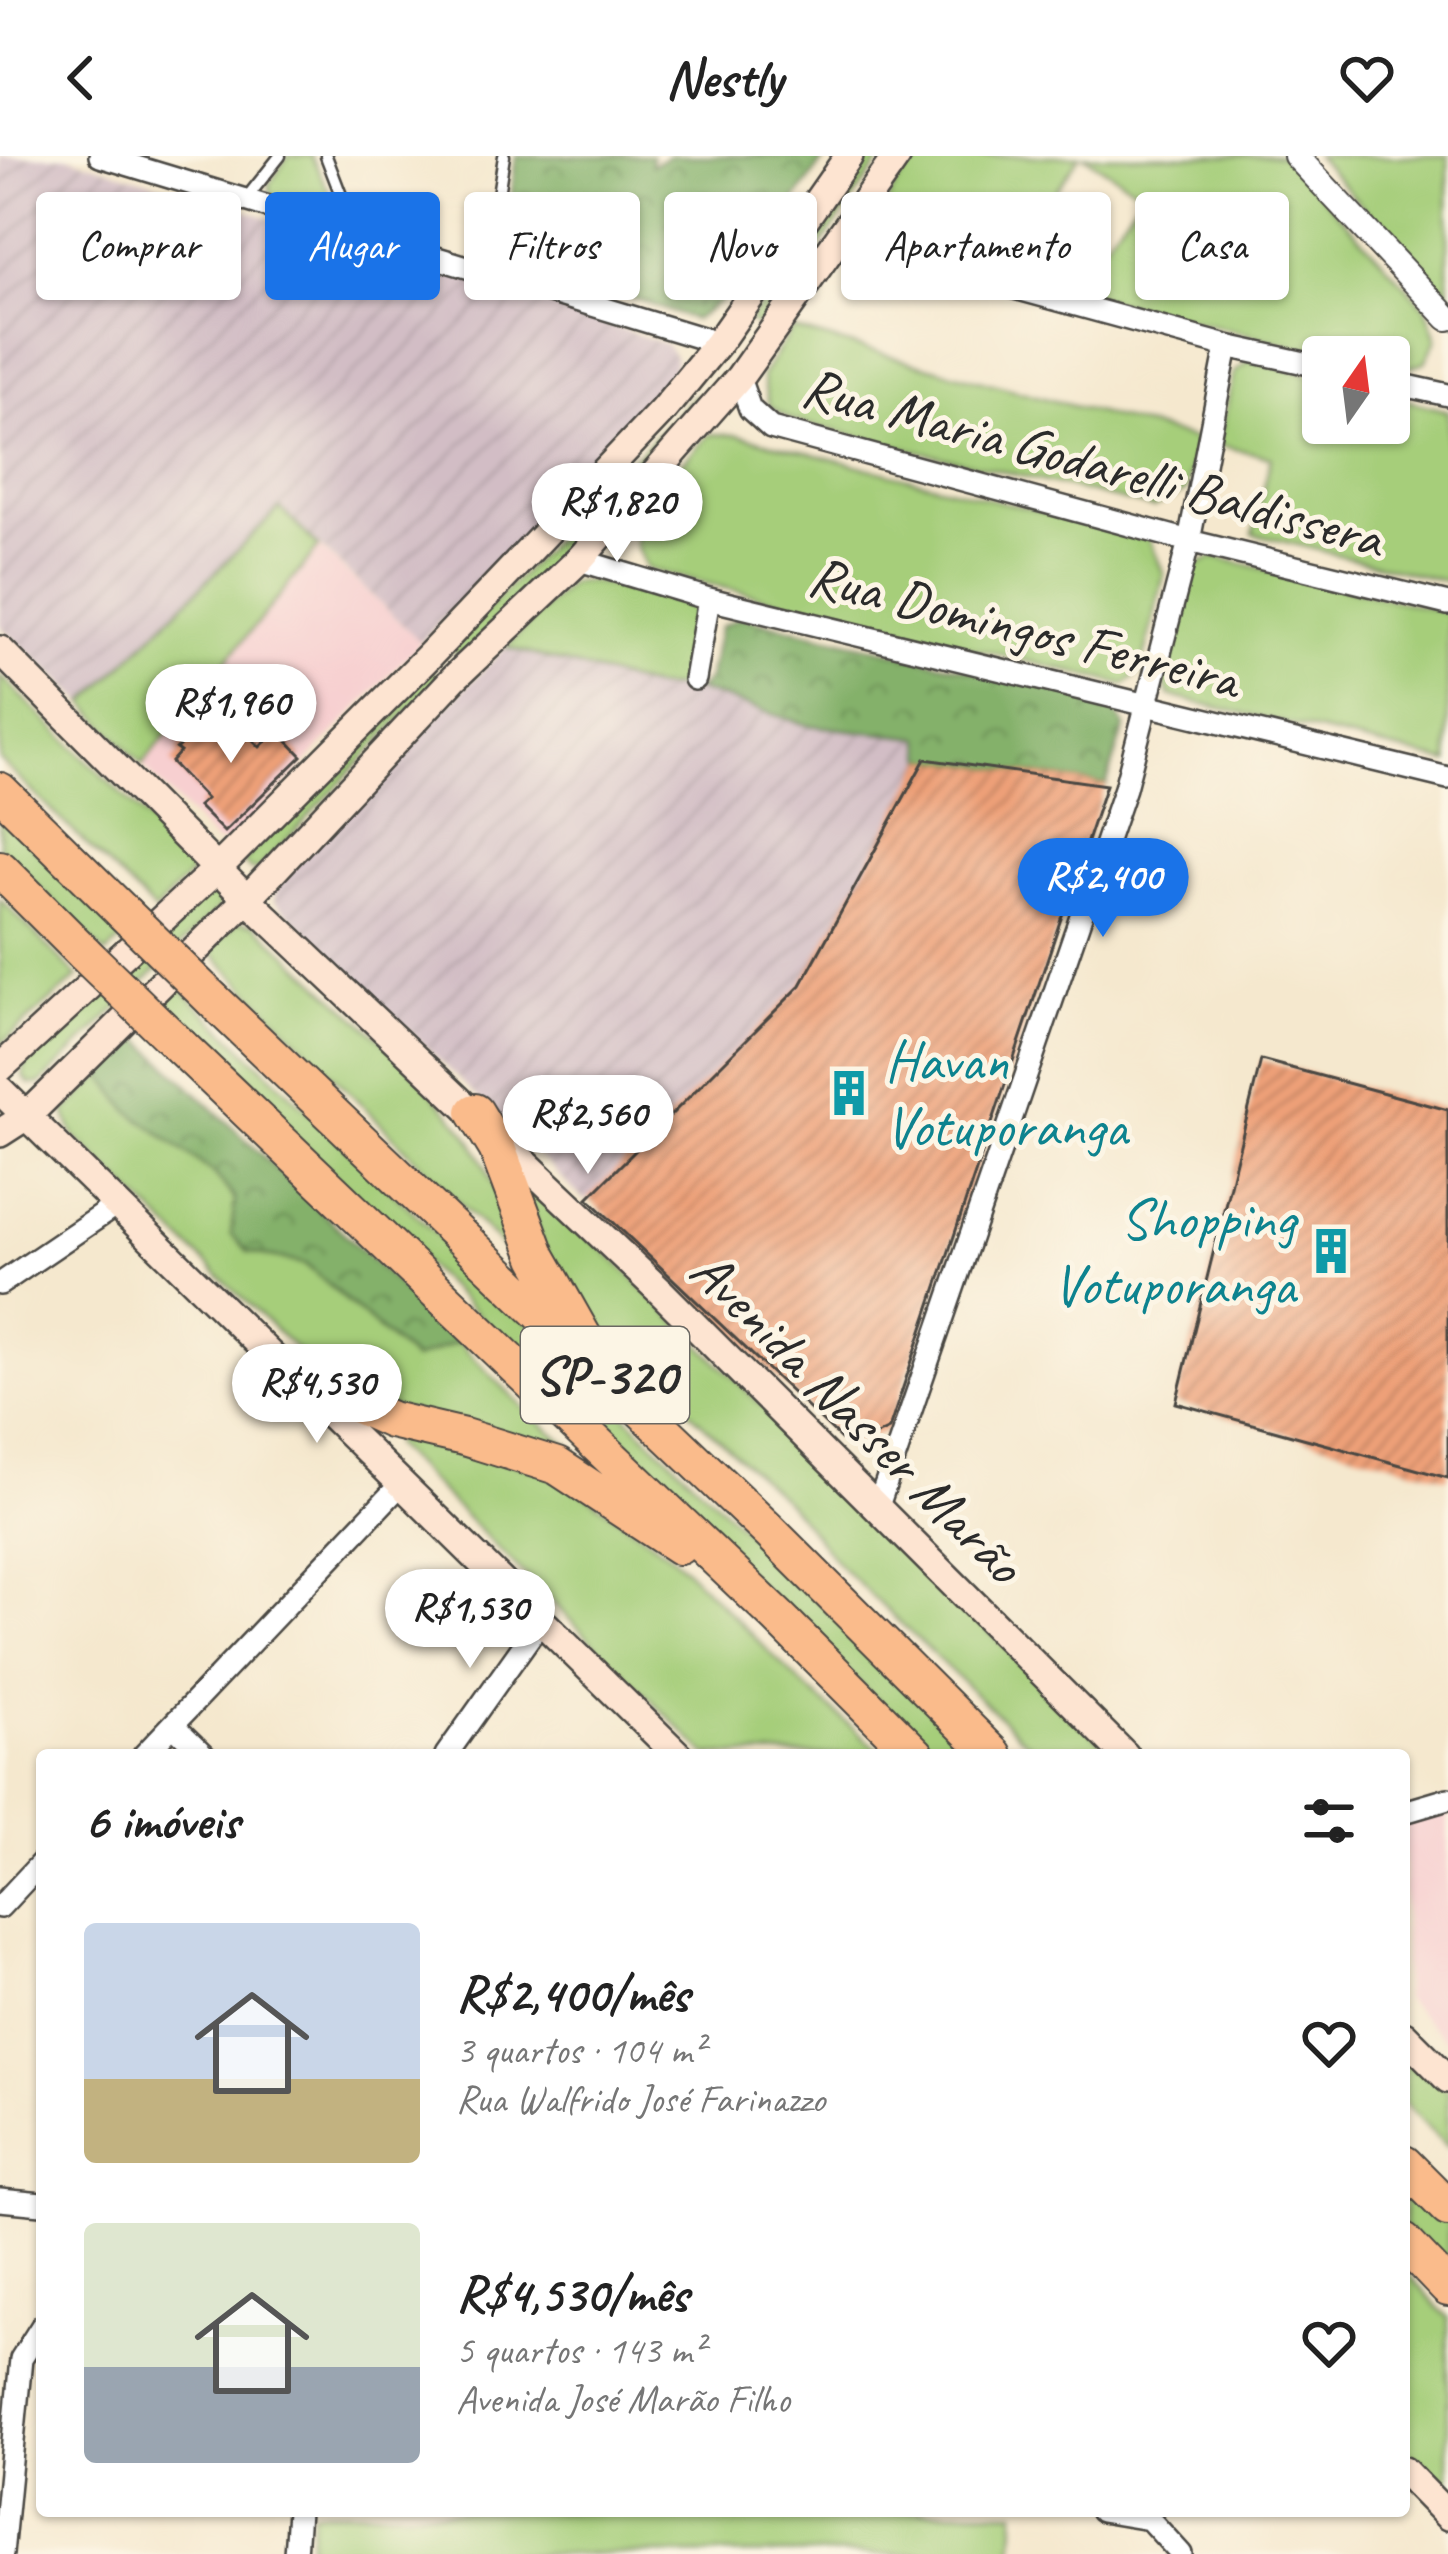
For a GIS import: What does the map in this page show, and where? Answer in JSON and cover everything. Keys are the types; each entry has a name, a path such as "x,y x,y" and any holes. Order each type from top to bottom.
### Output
{"highway":[{"name":"SP-320","path":"0,791 770,1532 988,1749"},
{"name":"SP-320","path":"0,869 910,1749"},
{"path":"476,1112 497,1148 538,1257 605,1375"},
{"path":"285,1372 391,1420 556,1466 779,1618"},
{"path":"1410,2170 1448,2208"},
{"path":"1410,2248 1448,2288"}],"main road":[{"path":"0,1069 219,867 431,654 662,411 718,343 849,156"},
{"path":"0,1133 28,1115 248,898 454,678 579,560 739,378 897,156"},
{"path":"718,343 739,378"},
{"name":"Avenida Nasser Marão","path":"0,650 248,898 476,1112 878,1506 1119,1749"},
{"path":"431,654 454,678"},
{"path":"0,1090 672,1749"},
{"path":"1410,2042 1448,2080"},
{"path":"1410,2477 1448,2516"}],"street":[{"path":"104,156 265,206"},
{"path":"1296,156 1448,318"},
{"path":"838,240 1302,362"},
{"path":"577,300 718,343"},
{"path":"878,1506 1125,788 1189,542 1227,346"},
{"name":"Rua Maria Godarelli Baldissera","path":"739,378 750,409 771,428 1189,542 1448,604"},
{"path":"1410,386 1448,394"},
{"name":"Rua Domingos Ferreira","path":"579,560 710,599 1448,778"},
{"path":"694,679 710,599"},
{"path":"0,1284 115,1206"},
{"path":"150,1749 401,1484"},
{"path":"450,1749 541,1621"},
{"path":"173,1725 198,1749"},
{"path":"1410,1810 1448,1799"},
{"path":"0,1906 36,1868"},
{"path":"0,2200 36,2203"},
{"path":"2,2554 21,2359 36,2335"},
{"path":"295,2554 298,2517"},
{"path":"1153,2517 1181,2554"}],"lane":[{"path":"245,200 280,156"},
{"path":"326,156 340,192"},
{"path":"498,192 504,156"}],"shaded area":[{"path":"0,156 66,156 184,192 36,192 36,300 241,300 241,209 265,216 265,300 440,300 440,270 464,277 464,300 535,300 666,344 675,358 672,379 421,642 280,508 85,703 0,626"},
{"path":"319,547 421,642 231,841 216,843 142,765"},
{"path":"506,647 652,687 691,688 807,725 921,738 925,759 801,985 585,1201 274,900 277,880"},
{"path":"1448,1807 1448,2042 1410,2005 1410,1820"}],"green space":[{"path":"288,156 311,156 329,192 271,192 269,185"},
{"path":"516,156 652,156 651,165 670,156 826,156 801,192 664,192 664,300 722,300 694,320 638,300 640,192 512,192"},
{"path":"859,156 884,156 859,192 841,192 841,217 817,251 817,219"},
{"path":"917,156 1080,156 1054,192 892,192"},
{"path":"1084,156 1284,156 1426,307 1437,339 1425,362 1410,367 1410,336 1302,336 1302,348 1111,300 1111,234 1135,203 1135,300 1289,300 1289,192 1141,192"},
{"path":"1316,156 1448,156 1448,298"},
{"path":"763,300 782,300 766,323 756,326 749,321"},
{"path":"792,329 1197,440 1186,491 1154,508 794,421 769,406 762,376"},
{"path":"1250,360 1302,373 1302,444 1410,444 1410,401 1448,411 1448,582 1253,534 1271,457 1218,445 1234,373"},
{"path":"694,396 701,400 699,408 568,552 464,656 449,649"},
{"path":"710,434 738,435 1149,539 1164,574 1141,672 1125,685 647,569 636,546 635,511"},
{"path":"280,508 319,547 142,765 85,703"},
{"path":"1214,557 1448,613 1448,762 1170,696 1162,678 1193,567"},
{"path":"589,581 687,603 699,617 691,688 652,687 506,647 570,583"},
{"path":"741,617 1110,702 1125,727 1106,785 925,759 921,738 807,725 691,688 701,687 708,679 720,627"},
{"path":"425,671 440,677 259,869 251,870 242,862"},
{"path":"0,675 192,863 189,875 155,911 0,760"},
{"path":"0,813 124,938 106,954 0,849"},
{"path":"206,893 219,898 220,907 40,1084 30,1084 23,1076 25,1066"},
{"path":"0,899 78,977 0,1045"},
{"path":"238,922 254,924 404,1060 467,1133 523,1260 509,1253 209,950"},
{"path":"174,982 973,1749 927,1749 155,1003"},
{"path":"139,1038 458,1342 414,1360 305,1264 248,1252 231,1234 235,1199 215,1174 128,1110 102,1075"},
{"path":"102,1075 129,1110 215,1174 235,1199 248,1252 305,1264 413,1360 458,1342 531,1415 577,1452 575,1462 390,1406 313,1366 74,1136 65,1112"},
{"path":"524,1186 612,1257 1108,1749 1034,1749 842,1568 788,1503 596,1324 545,1257"},
{"path":"395,1434 556,1474 672,1556 806,1688 878,1749 701,1749 393,1445"},
{"path":"1410,2053 1448,2091 1448,2147 1410,2109"},
{"path":"1410,2183 1448,2220 1448,2271 1410,2233"},
{"path":"1410,2277 1448,2318 1448,2485 1410,2454"},
{"path":"312,2517 1016,2517 1013,2554 309,2554"}],"building":[{"path":"215,702 260,747 277,730 302,756 224,832 198,806 206,799 171,762 180,752 176,749 206,719 202,714"},
{"name":"Havan Votuporanga","path":"925,759 1106,785 889,1429 866,1440 844,1442 588,1198 801,985"},
{"name":"Shopping Votuporanga","path":"1261,1060 1448,1110 1448,1478 1176,1403"}],"place":[{"name":"Havan Votuporanga","path":"849,1093"},
{"name":"Shopping Votuporanga","path":"1331,1251"}]}
